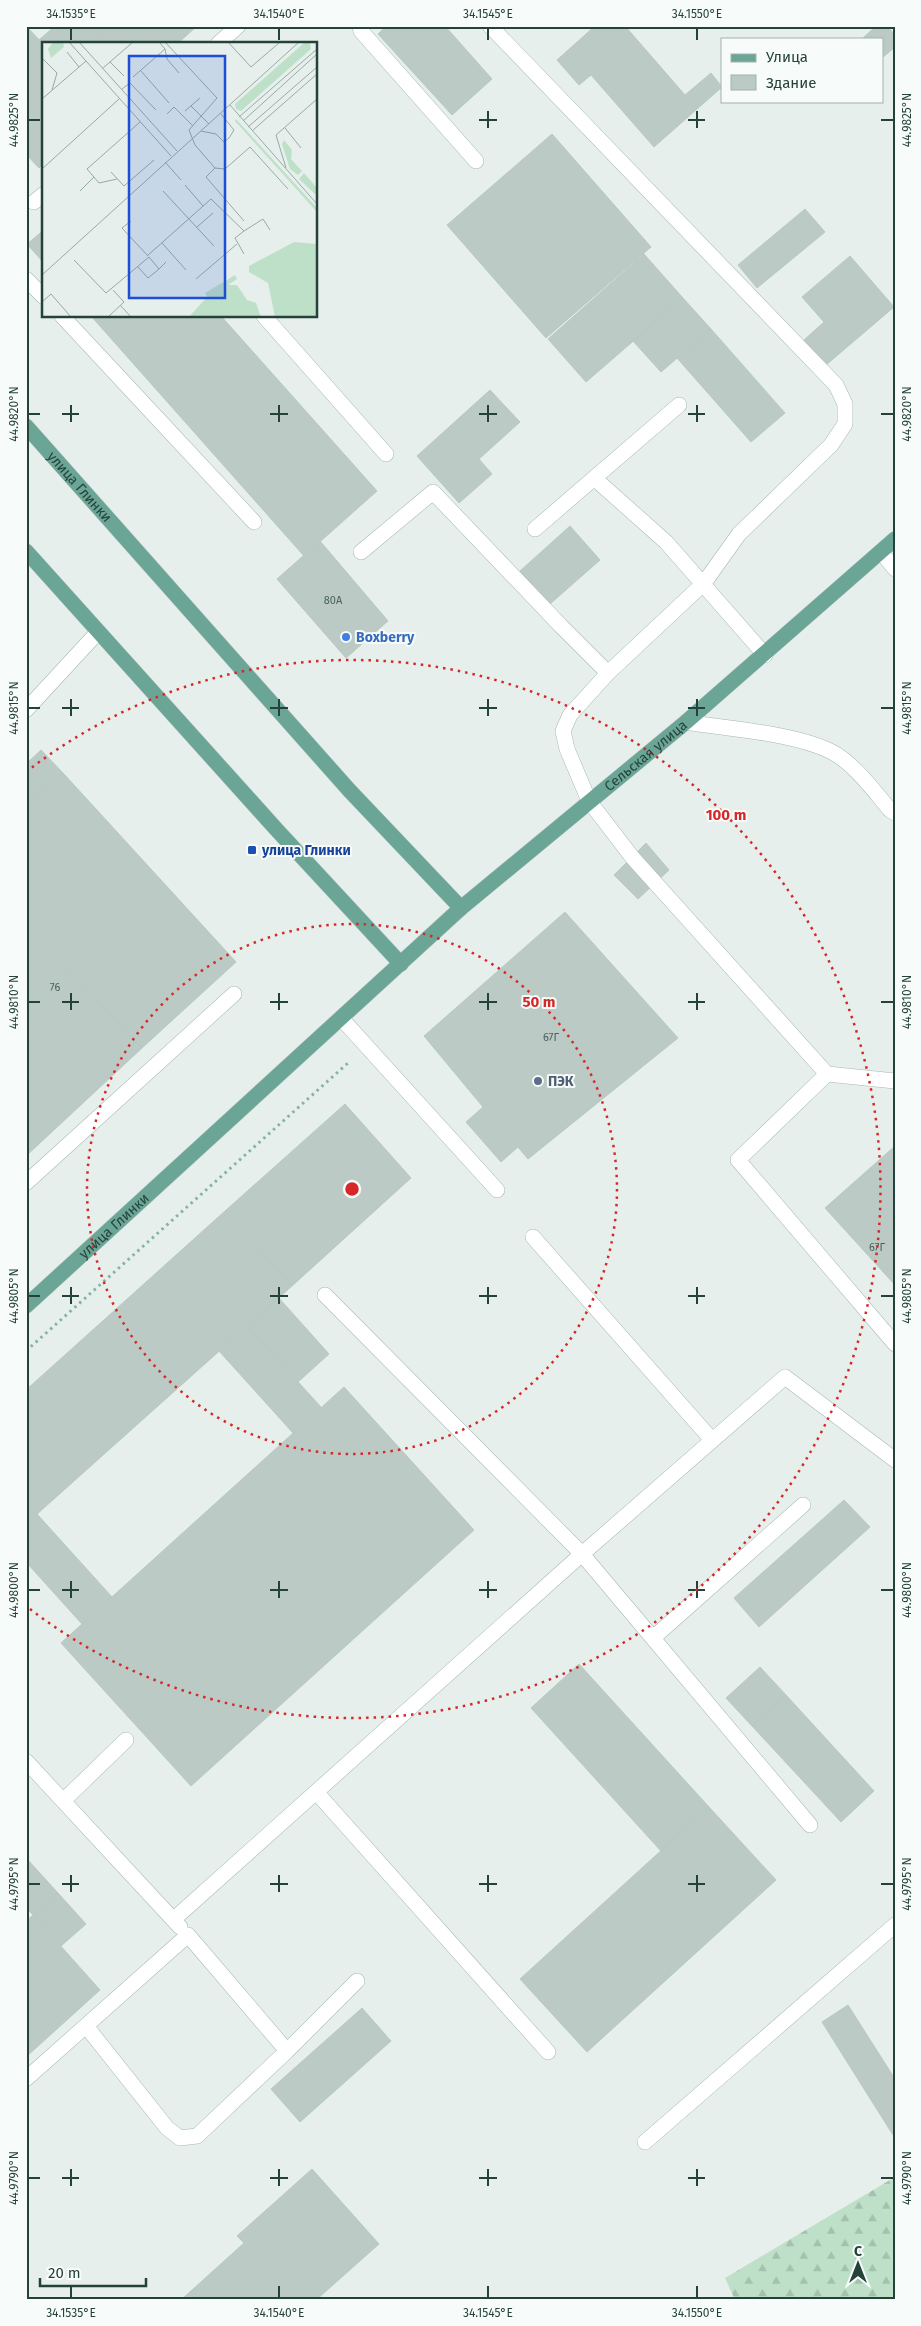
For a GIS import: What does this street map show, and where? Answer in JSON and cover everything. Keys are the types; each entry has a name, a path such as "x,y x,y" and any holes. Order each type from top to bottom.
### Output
{"main road":[{"name":"улица Глинки","path":"26,426 349,790 461,908 26,1306"},
{"name":"Сельская улица","path":"461,908 686,722 895,539"},
{"path":"26,551 401,964"}],"street":[{"path":"220,42 238,26"},
{"path":"360,26 361,31 476,161"},
{"path":"490,26 836,385 846,404 845,424 831,445 739,534 704,584 608,673 570,715 563,731 567,749 589,801 632,857 827,1074 895,1081"},
{"path":"26,278 42,295"},
{"path":"64,318 254,522"},
{"path":"266,318 386,454"},
{"path":"535,529 679,405"},
{"path":"594,478 666,542 764,655"},
{"path":"361,552 433,492 608,673"},
{"path":"881,552 895,569"},
{"path":"26,710 98,632"},
{"path":"686,722 789,738 831,751 859,773 890,810 895,813"},
{"path":"26,1183 234,994"},
{"path":"340,1018 497,1190"},
{"path":"827,1074 738,1160 895,1344"},
{"path":"533,1237 712,1440"},
{"path":"325,1295 582,1554 810,1825"},
{"path":"174,1919 582,1554 785,1377 895,1460"},
{"path":"653,1638 803,1505"},
{"path":"63,1801 126,1740"},
{"path":"26,1761 174,1919 287,2051"},
{"path":"317,1793 548,2052"},
{"path":"645,2142 895,1925"},
{"path":"26,2079 188,1935"},
{"path":"86,2026 167,2128 180,2138 197,2136 287,2051 357,1981"}],"path":[{"path":"26,1351 349,1062"}],"green space":[{"path":"895,2177 895,2300 735,2300 725,2278"}],"building":[{"path":"26,26 42,43 42,165 39,168 26,154"},
{"path":"55,26 89,26 103,42 42,43 39,40"},
{"path":"89,26 197,26 179,42 103,42"},
{"path":"386,26 445,26 492,79 452,115 378,34"},
{"path":"595,26 625,26 685,95 711,73 721,88 654,147 591,75 579,85 557,60"},
{"path":"876,26 887,26 895,35 895,47 884,56 884,38 863,38"},
{"path":"552,134 651,247 546,338 447,225"},
{"path":"805,209 825,232 757,288 738,265"},
{"path":"42,232 42,261 27,244"},
{"path":"644,254 683,298 586,382 548,339"},
{"path":"850,256 894,307 826,365 804,340 824,322 802,297"},
{"path":"683,298 711,329 661,372 633,341"},
{"path":"93,318 223,318 377,491 304,556"},
{"path":"711,329 785,413 751,442 677,358"},
{"path":"490,390 520,422 479,459 492,474 459,503 417,456"},
{"path":"570,526 600,560 550,604 520,571"},
{"path":"320,541 388,621 346,658 277,579"},
{"path":"41,750 63,773 26,808 26,764"},
{"path":"63,773 236,962 142,1048 26,925 26,808"},
{"path":"646,843 669,870 638,899 614,875"},
{"path":"565,912 678,1038 528,1159 518,1147 501,1162 466,1122 483,1107 424,1036"},
{"path":"26,925 142,1048 26,1156"},
{"path":"345,1104 411,1178 292,1286 225,1211"},
{"path":"895,1146 895,1285 825,1208"},
{"path":"225,1211 292,1286 26,1524 26,1390"},
{"path":"278,1297 329,1354 298,1382 247,1326"},
{"path":"247,1326 321,1407 293,1433 219,1351"},
{"path":"344,1387 474,1530 191,1786 61,1643"},
{"path":"844,1500 870,1527 759,1627 734,1598"},
{"path":"37,1514 112,1597 82,1624 26,1562 26,1524"},
{"path":"579,1664 709,1807 661,1851 531,1708"},
{"path":"760,1667 786,1695 752,1726 726,1698"},
{"path":"786,1695 874,1791 841,1822 752,1726"},
{"path":"709,1807 776,1880 587,2052 520,1979"},
{"path":"27,1859 58,1893 33,1915 26,1908"},
{"path":"58,1893 86,1924 61,1946 33,1915"},
{"path":"33,1915 100,1990 26,2057 26,1921"},
{"path":"848,2005 895,2079 895,2134 893,2135 822,2022"},
{"path":"362,2008 391,2041 300,2122 271,2089"},
{"path":"312,2169 379,2244 316,2300 181,2300 244,2243 237,2236"}],"place":[{"name":"Boxberry","path":"346,637"},
{"name":"улица Глинки","path":"252,850"},
{"name":"ПЭК","path":"538,1081"}]}
